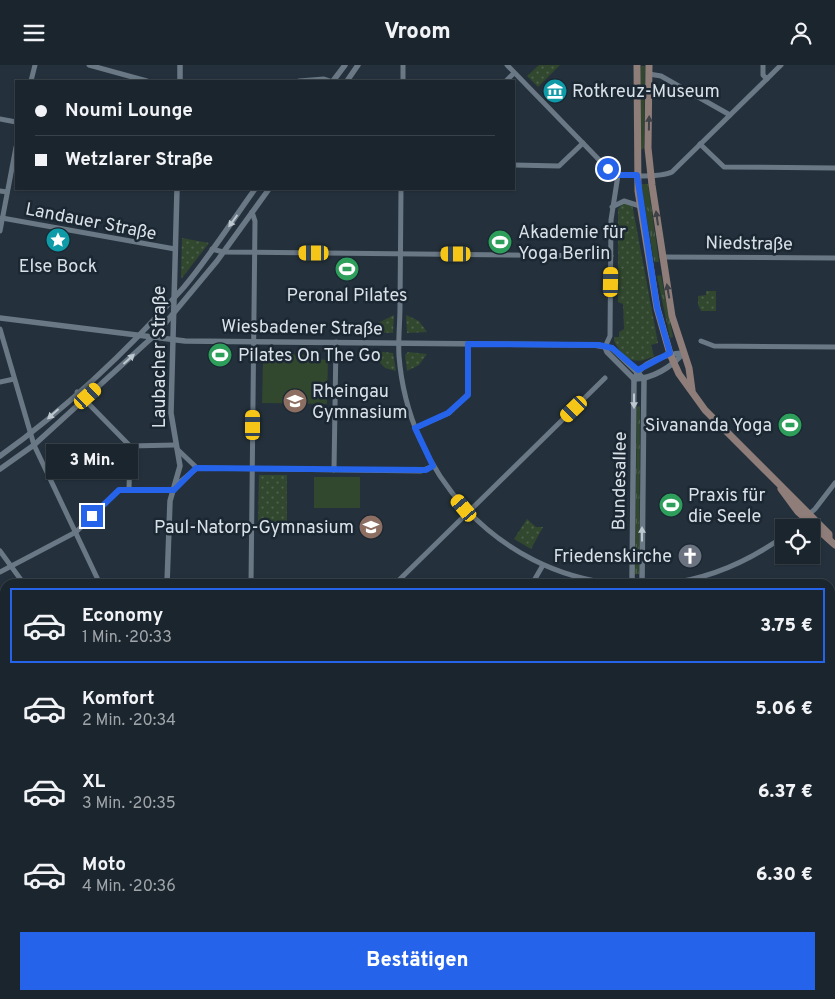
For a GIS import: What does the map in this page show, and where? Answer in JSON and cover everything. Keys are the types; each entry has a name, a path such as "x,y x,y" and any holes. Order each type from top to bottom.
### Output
{"main road":[{"path":"637,65 636,153 640,206 657,307 674,363 679,374 705,411 782,489 787,491 810,514 825,538 835,545"},
{"path":"650,65 648,152 662,257 674,322 689,368 692,391"},
{"path":"636,153 648,152"}],"street":[{"path":"31,80 36,65"},
{"path":"89,65 143,80"},
{"path":"180,65 180,80"},
{"path":"333,80 345,65"},
{"path":"348,80 358,65"},
{"path":"402,80 403,65"},
{"path":"507,65 609,170 618,175 670,173 781,65"},
{"path":"763,65 763,75 766,79"},
{"path":"507,80 514,73"},
{"path":"649,74 662,76 730,115"},
{"path":"312,80 328,80"},
{"path":"0,119 15,122"},
{"path":"515,165 559,166 583,143"},
{"path":"700,144 724,167 835,168"},
{"path":"0,231 15,153"},
{"path":"618,175 612,207 610,336 605,347 607,352 634,379 644,379 674,363 683,353"},
{"name":"Laubacher Straße","path":"167,579 169,515 174,488 180,470 171,413 177,190"},
{"path":"0,456 31,434 138,336 174,297 212,249 254,190"},
{"path":"0,469 34,445 152,337 223,252 268,190"},
{"path":"401,190 400,343 402,375 415,428 433,466 468,513 501,541 543,565 588,579"},
{"path":"0,191 8,193"},
{"path":"612,207 624,201 640,206"},
{"path":"251,579 255,221 252,212"},
{"name":"Landauer Straße","path":"2,218 175,249"},
{"path":"212,249 223,252 611,256"},
{"name":"Niedstraße","path":"662,257 835,258"},
{"name":"Wiesbadener Straße","path":"0,318 174,340 605,347"},
{"path":"0,329 34,445 98,579"},
{"path":"701,341 714,346 835,347"},
{"path":"334,469 336,342"},
{"path":"415,428 448,413 468,395 468,344"},
{"path":"605,347 612,348 638,370 644,379"},
{"path":"634,379 638,370 670,353 683,353"},
{"path":"400,579 605,378"},
{"path":"0,382 14,379"},
{"name":"Bundesallee","path":"632,579 634,379"},
{"name":"Bundesallee","path":"642,579 644,379"},
{"path":"77,392 130,446 176,447 196,468"},
{"path":"129,490 130,446"},
{"path":"0,573 76,532 119,490 174,488 196,468 421,471 433,466"},
{"path":"804,519 835,483"},
{"path":"691,579 727,568 749,558 775,542"},
{"path":"0,551 20,579"},
{"path":"535,579 543,565"}],"green space":[{"path":"539,65 560,65 538,87 527,76"},
{"path":"641,66 645,66 644,148 641,150"},
{"path":"641,184 648,184 659,262 654,262"},
{"path":"623,203 632,205 658,343 651,345 654,356 641,361 626,357 614,341 614,337 619,337 619,332 624,329 623,304 618,302 618,209"},
{"path":"182,238 209,243 182,278 181,277"},
{"path":"661,275 673,337 670,338 657,276"},
{"path":"706,291 716,291 716,311 701,311 698,305 698,296 706,295"},
{"path":"394,315 393,333 374,332 378,323"},
{"path":"406,315 419,321 427,332 407,333"},
{"path":"375,352 393,353 396,371 385,368 375,357"},
{"path":"408,352 427,354 419,365 407,371 405,355"},
{"path":"272,354 318,355 318,359 328,360 327,404 262,403 263,359 272,359"},
{"path":"639,406 639,574 635,574 637,407"},
{"path":"259,475 287,475 287,522 258,522"},
{"path":"314,477 360,477 360,508 314,508"},
{"path":"527,519 536,527 543,527 531,549 514,539"}],"place":[{"name":"Rotkreuz-Museum","path":"555,91"},
{"name":"Else Bock","path":"58,240"},
{"name":"Akademie für Yoga Berlin","path":"500,242"},
{"name":"Peronal Pilates","path":"347,269"},
{"name":"Pilates On The Go","path":"220,355"},
{"name":"Rheingau Gymnasium","path":"295,401"},
{"name":"Sivananda Yoga","path":"790,425"},
{"name":"Praxis für die Seele","path":"671,505"},
{"name":"Paul-Natorp-Gymnasium","path":"371,527"},
{"name":"Friedenskirche","path":"690,556"}],"route":[{"path":"92,516 119,490 174,490 175,486 196,468 426,470 433,466 415,428 448,413 468,395 468,344 599,345 612,348 638,370 670,353 657,307 637,175 618,175 608,169"}]}
